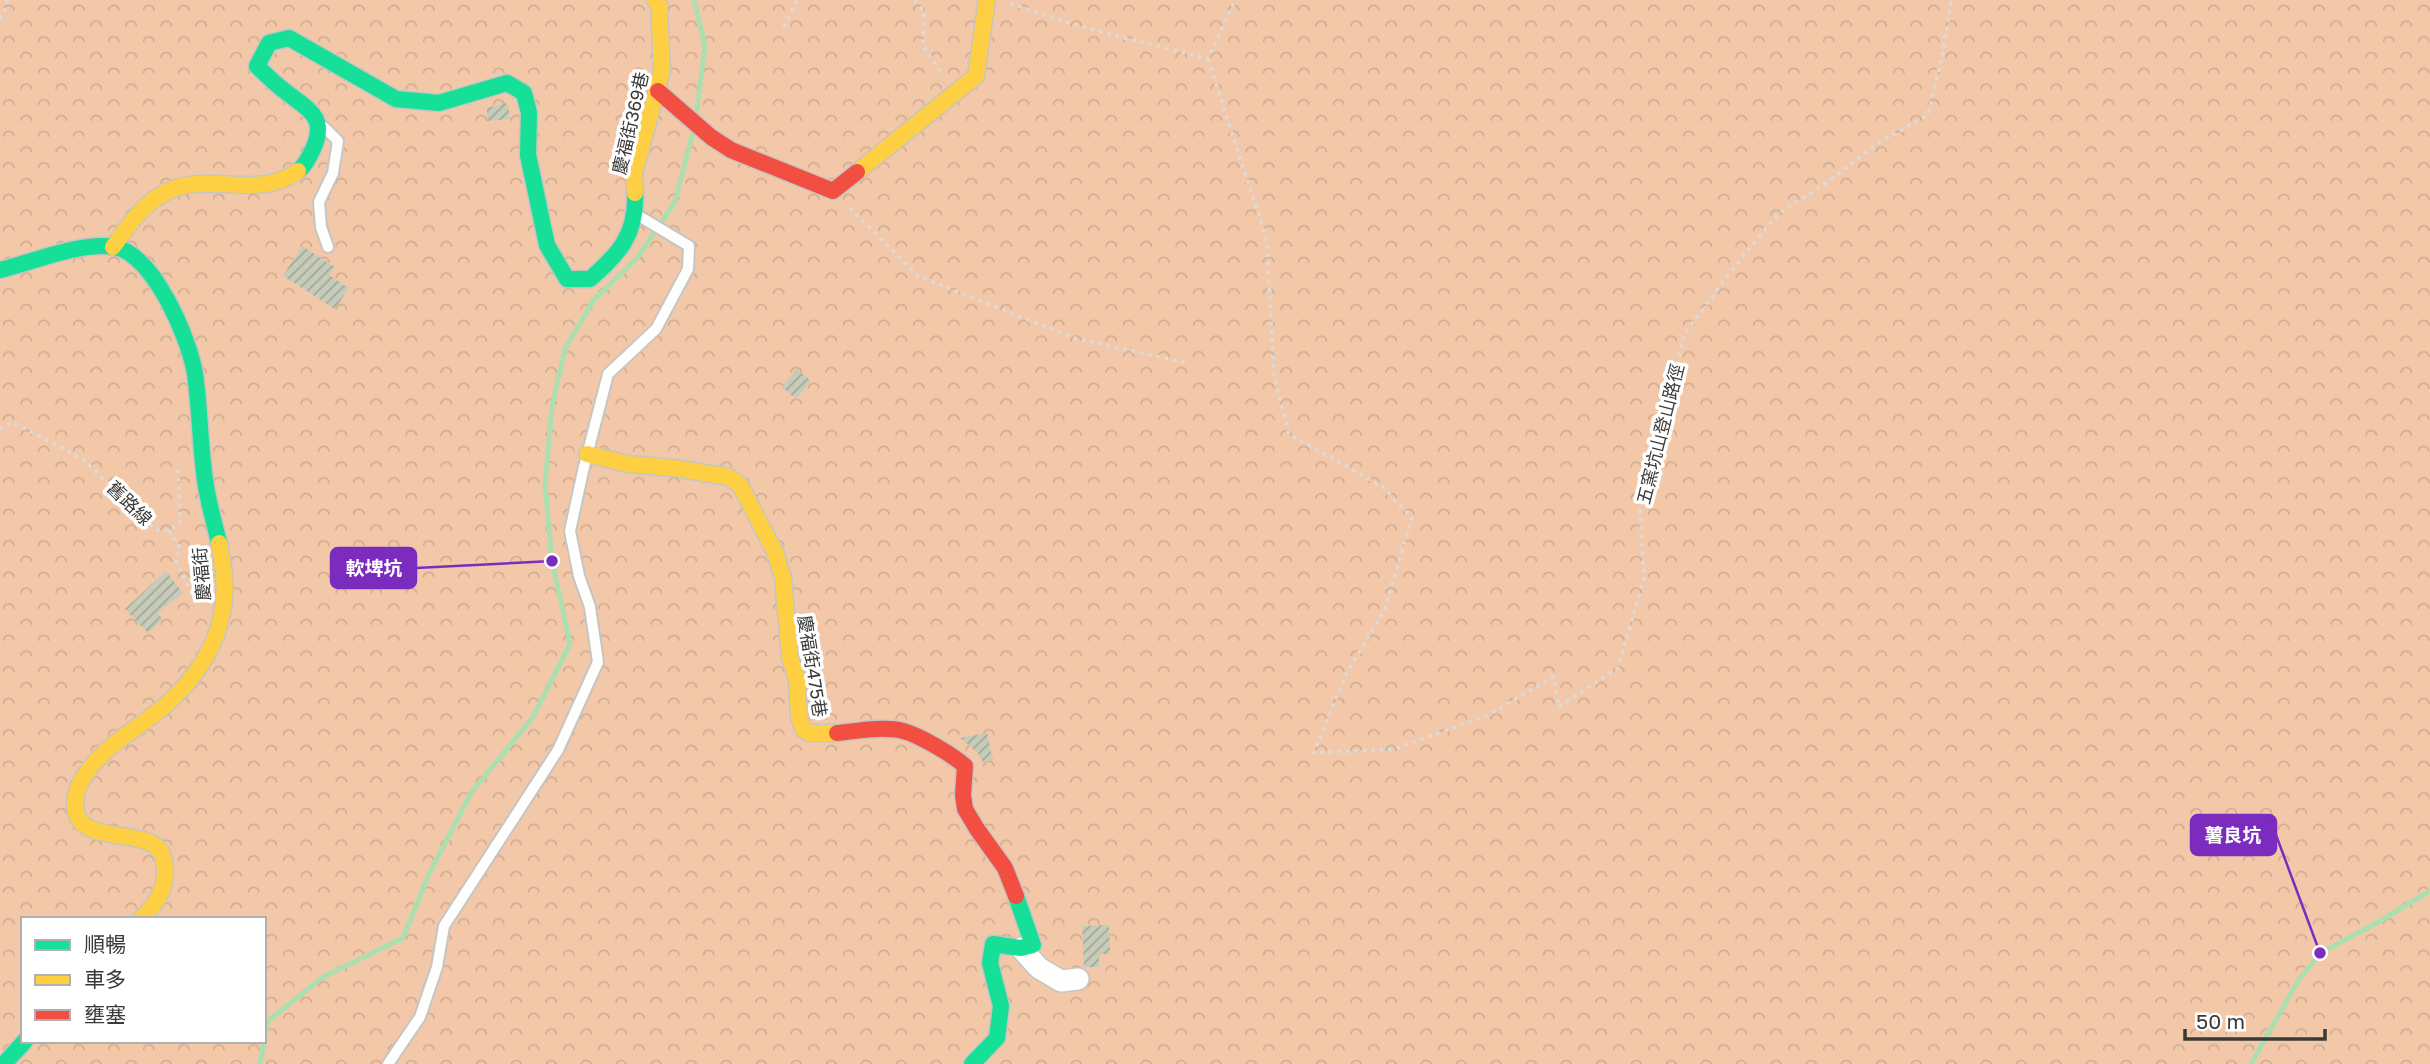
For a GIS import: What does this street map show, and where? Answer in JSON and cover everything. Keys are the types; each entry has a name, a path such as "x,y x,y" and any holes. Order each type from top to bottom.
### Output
{"street":[{"name":"慶福街369巷","path":"636,214 634,174 662,70 659,5 655,0"},
{"path":"658,90 678,105 715,142 833,191 976,76 987,0"},
{"path":"0,270 89,248 113,247 135,216 171,189 198,184 258,186 293,179 310,158 320,131 316,118 313,111 279,89 257,66 269,43 289,38 396,99 439,103 507,83 524,93 529,113 528,155 547,245 567,279 590,279 618,254 636,214"},
{"name":"慶福街","path":"113,247 139,258 152,271 194,371 206,484 222,563 225,603 214,637 197,671 174,699 90,766 79,780 74,800 76,813 83,824 108,836 145,841 158,846 164,860 166,886 143,917"},
{"name":"慶福街475巷","path":"587,454 628,464 729,477 740,485 775,552 783,578 790,657 797,681 799,718 803,729 809,733 825,734 873,730 903,731 954,756 965,766 963,800 980,836 989,844 1009,876 1021,918 1033,945 1021,948"},
{"path":"972,1064 997,1038 1001,1006 990,963 993,944 1021,948 1039,968 1060,981 1078,979"},
{"path":"4,1064 23,1043"}],"lane":[{"path":"316,118 338,141 333,173 319,202 321,227 328,247"},
{"path":"388,1064 420,1017 437,967 444,926 558,750 597,662 590,607 579,576 570,531 587,454 608,374 656,329 688,269 689,246 636,214"}],"path":[{"path":"0,19 7,0"},
{"path":"783,27 797,0"},
{"path":"915,0 924,11 923,46 956,92"},
{"path":"1003,0 1041,14 1208,59 1235,0"},
{"name":"五窯坑山登山路徑","path":"1208,59 1267,241 1274,376 1289,434 1383,486 1412,518 1384,611 1346,674 1314,753 1394,749 1484,717 1554,677 1559,707 1618,668 1644,578 1640,512 1684,335 1778,214 1829,181 1880,142 1928,115 1944,48 1951,0"},
{"path":"833,191 918,276 1074,338 1187,363"},
{"name":"舊路線","path":"0,429 12,422 83,459 145,521 159,531 169,530 180,523 178,466"},
{"path":"169,530 180,548 176,561 201,613"}],"green space":[{"path":"0,0 2430,0 2430,1064 0,1064"}],"building":[{"path":"505,103 508,105 510,119 487,121 487,108"},
{"path":"302,246 335,267 329,275 349,288 335,309 283,276"},
{"path":"797,369 811,381 796,399 782,387"},
{"path":"166,571 183,593 157,613 163,619 148,633 125,609"},
{"path":"987,733 993,760 983,762 977,752 960,738"},
{"path":"1109,925 1110,954 1099,954 1099,967 1084,967 1082,926"}],"waterway":[{"path":"694,0 705,45 697,109"},
{"path":"266,1030 268,1021 323,977 403,938 429,874 471,793 533,717 570,644 552,561 545,485 552,406 565,349 593,301 637,258 675,202 692,136"},
{"path":"2251,1064 2298,981 2320,953 2430,891"},
{"path":"260,1064 264,1043"}],"traffic: fast":[{"path":"298,171 313,149 317,138 317,121 308,109 257,66 269,43 289,38 396,99 439,103 507,83 524,93 529,113 528,155 547,245 567,279 590,279 618,252 633,220 635,193"},
{"path":"0,270 57,253 102,246 115,247 129,253 156,281 177,320 195,374 205,480 219,543"},
{"path":"972,1064 997,1038 1001,1006 990,963 993,944 1021,948 1033,945 1016,896"},
{"path":"4,1064 23,1043"}],"traffic: slow":[{"path":"635,193 634,174 662,70 659,5 655,0"},
{"path":"857,172 976,76 987,0"},
{"path":"113,247 134,218 161,195 177,187 194,184 265,184 282,180 298,171"},
{"path":"587,454 628,464 729,477 740,485 775,552 783,578 790,657 797,681 799,717 803,729 809,733 837,733"},
{"path":"143,917 154,904 165,880 162,853 149,842 96,831 85,826 78,818 76,795 80,783 95,762 162,709 186,684 206,656 220,624 225,591 219,543"}],"traffic: jam":[{"path":"658,91 711,137 731,150 833,191 857,172"},
{"path":"837,733 879,729 903,731 936,746 965,766 965,809 1005,868 1016,896"}],"place":[{"name":"軟埤坑","path":"552,561"},
{"name":"薯良坑","path":"2320,953"}]}
